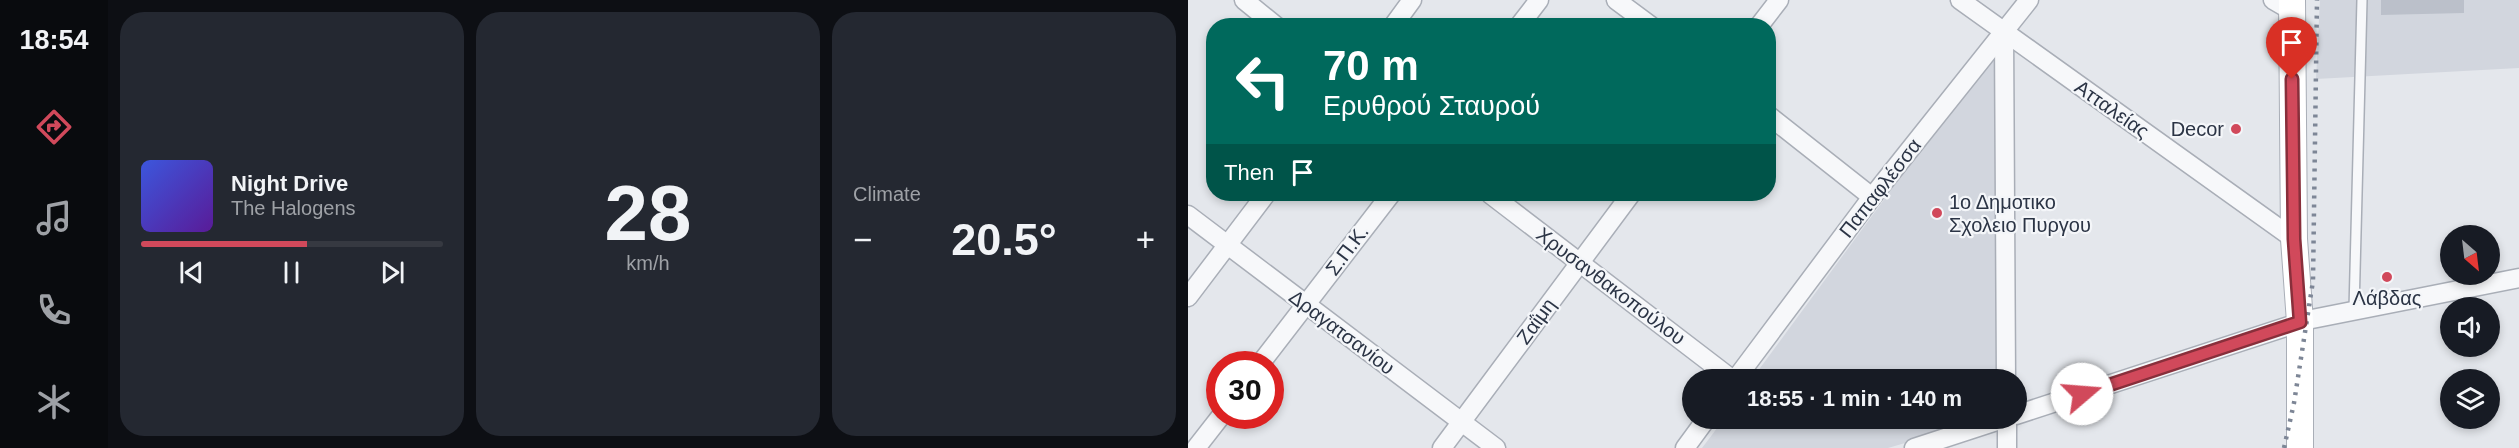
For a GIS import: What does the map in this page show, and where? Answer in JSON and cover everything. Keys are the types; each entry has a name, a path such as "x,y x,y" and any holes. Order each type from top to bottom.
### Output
{"main road":[{"path":"2285,4 2294,239 2300,322 2300,448"}],"street":[{"path":"1244,0 1266,18"},
{"path":"1399,18 1412,0"},
{"path":"1525,18 1539,0"},
{"path":"1616,0 1640,18"},
{"path":"1765,18 1779,0"},
{"name":"Ατταλείας","path":"1960,0 2294,239"},
{"name":"Παπαφλέσσα","path":"1742,369 1872,197 2029,0"},
{"path":"2004,33 2006,369"},
{"path":"1776,121 1872,197"},
{"path":"1188,297 1261,201"},
{"name":"Σ.Π.Κ.","path":"1270,351 1385,201"},
{"name":"Χρυσανθακοπούλου","path":"1499,201 1720,369"},
{"name":"Ζαΐμη","path":"1442,448 1626,201"},
{"name":"Δραγατσανίου","path":"1188,215 1496,448"},
{"path":"2027,411 2300,322 2519,278"},
{"path":"1196,448 1211,429"},
{"path":"1685,448 1699,429"},
{"path":"1914,448 1972,429"},
{"path":"2006,429 2007,448"}],"lane":[{"path":"2354,310 2362,0"}],"shaded area":[{"path":"2320,0 2519,0 2519,68 2316,79"},
{"name":"1ο Δημοτικο Σχολειο Πυργου","path":"1997,46 2000,369 1759,369"},
{"path":"1716,429 1953,429 1888,448 1702,448"}],"building":[{"path":"2381,0 2464,0 2464,13 2381,15"}],"railway":[{"path":"2284,448 2294,403 2313,281 2317,0"}],"place":[{"name":"Decor","path":"2236,129"},
{"name":"1ο Δημοτικο Σχολειο Πυργου","path":"1937,213"},
{"name":"Λάβδας","path":"2387,277"}],"route":[{"path":"2082,394 2300,322 2294,239 2292,79"}]}
